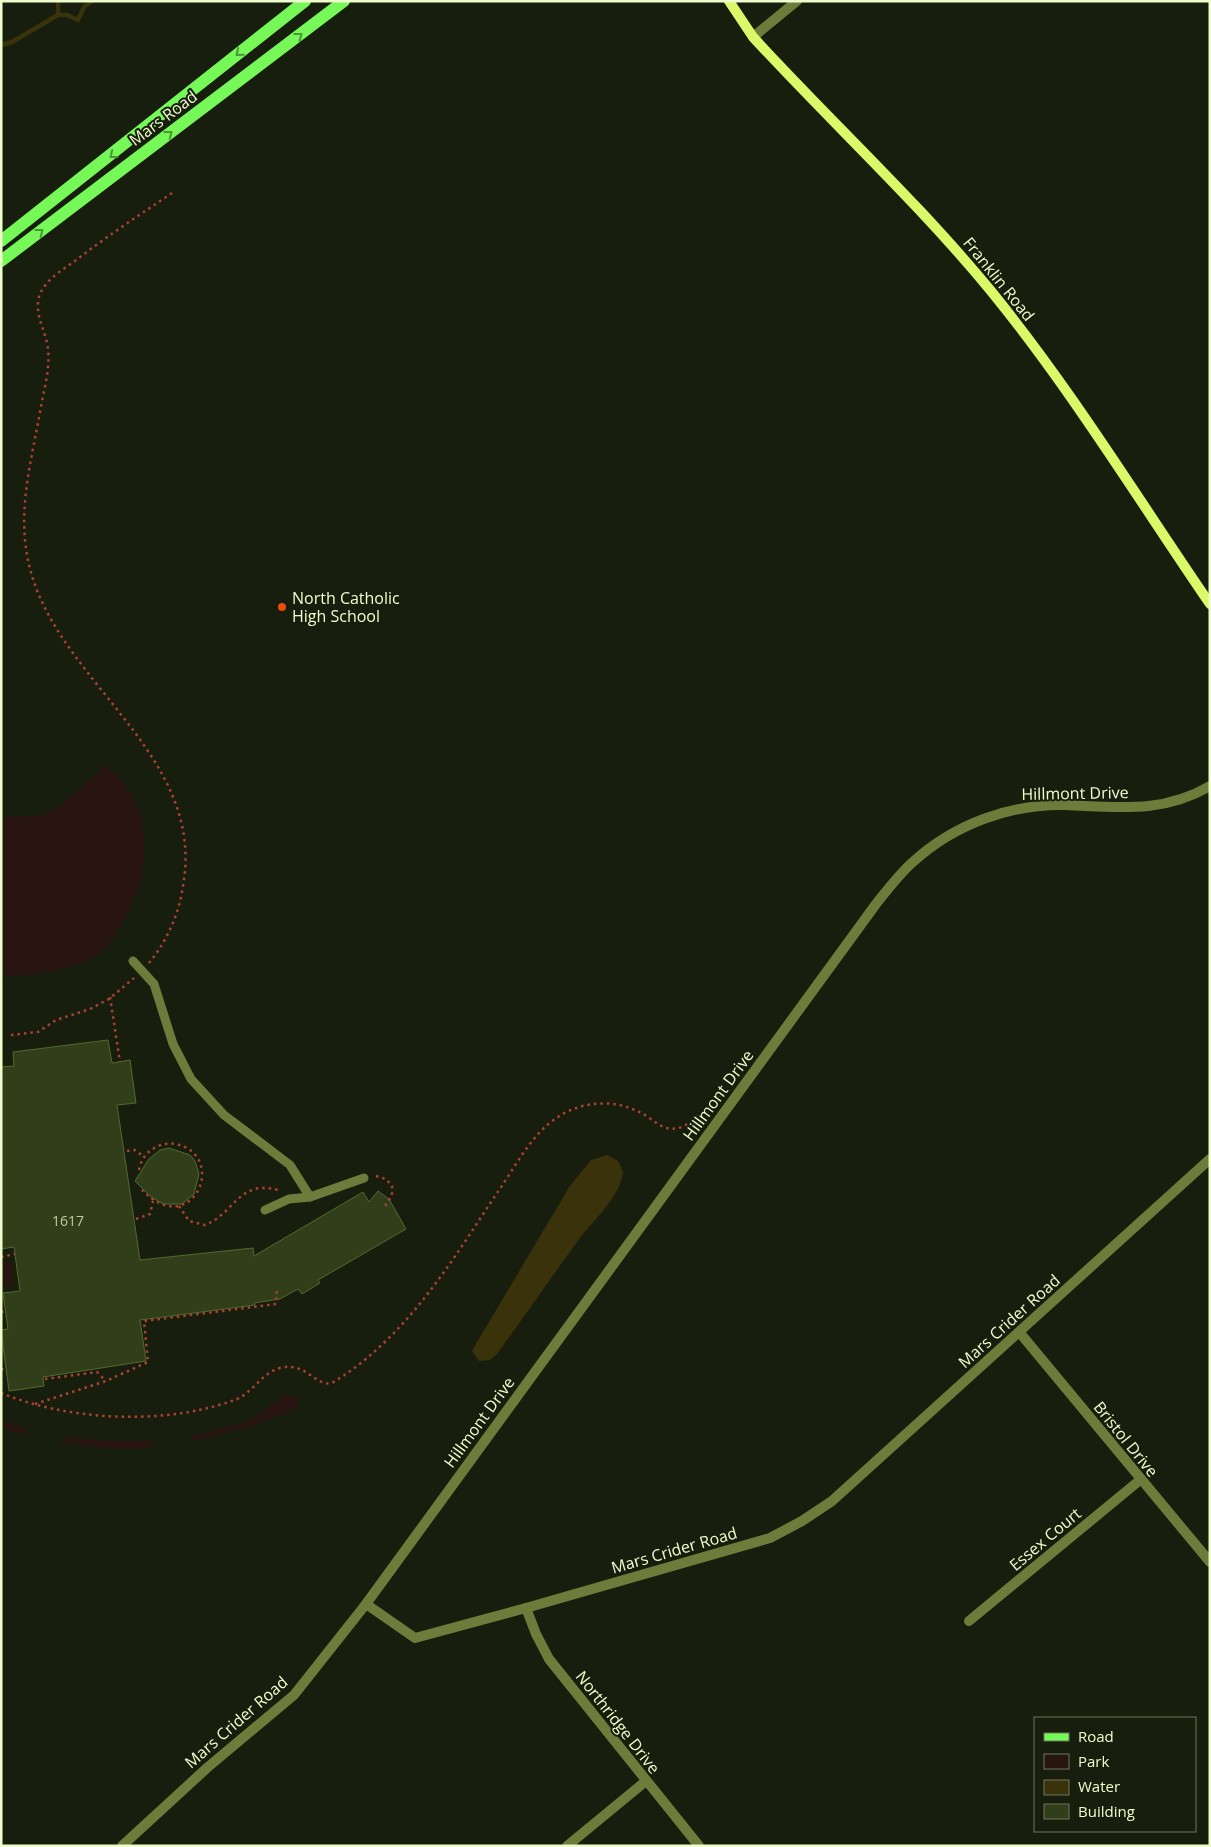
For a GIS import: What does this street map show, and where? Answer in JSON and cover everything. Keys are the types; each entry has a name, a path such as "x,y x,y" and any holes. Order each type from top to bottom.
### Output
{"main road":[{"name":"Mars Road","path":"1,241 305,1"},
{"name":"Mars Road","path":"1,262 344,1"}],"street":[{"name":"Franklin Road","path":"729,1 753,37 936,226 992,293 1087,422 1210,604"},
{"path":"753,37 797,1"},
{"name":"Hillmont Drive","path":"366,1604 876,904 913,861 933,846 970,824 1006,811 1041,806 1116,808 1163,805 1181,801 1210,786"},
{"name":"Mars Crider Road","path":"122,1846 208,1766 294,1695 366,1604 415,1638 770,1538 802,1521 832,1501 1020,1333 1210,1159"},
{"name":"Bristol Drive","path":"1020,1333 1140,1480 1210,1562"},
{"name":"Essex Court","path":"969,1621 1140,1480"},
{"name":"Northridge Drive","path":"526,1608 536,1634 549,1658 699,1846"},
{"path":"567,1846 646,1781"}],"lane":[{"path":"133,961 154,984 173,1044 192,1079 224,1115 290,1165 310,1197"},
{"path":"265,1210 292,1199 310,1197 364,1178"}],"path":[{"path":"11,1035 38,1032 56,1020 90,1009 110,997 143,970 166,937 181,901 186,862 181,817 162,773 63,637 40,599 28,562 22,515 26,482 48,368 46,340 38,310 40,294 48,282 87,251 175,191"},
{"path":"110,997 120,1062"},
{"path":"1,1393 34,1404 103,1416 146,1416 197,1410 230,1401 243,1396 265,1376 281,1368 298,1368 323,1384 332,1383 382,1345 419,1306 454,1259 531,1143 554,1119 577,1108 604,1103 630,1108 668,1128 682,1127 697,1116 701,1118"},
{"path":"139,1170 144,1157 157,1147 168,1144 184,1147 197,1158 202,1172 199,1189 190,1201 179,1206 165,1206 153,1201 142,1190"},
{"path":"127,1151 135,1150 144,1157"},
{"path":"364,1178 382,1177 391,1183 393,1190 385,1206"},
{"path":"179,1206 189,1221 202,1226 219,1218 234,1201 250,1191 273,1189 292,1199"},
{"path":"136,1219 150,1214 153,1201"},
{"path":"1,1256 15,1254"},
{"path":"34,1404 106,1382 148,1362 144,1321 276,1304 277,1289"},
{"path":"1,1312 6,1311"},
{"path":"1,1368 6,1370"},
{"path":"46,1379 97,1372 106,1382"}],"green space":[{"path":"106,765 127,786 137,805 142,821 144,837 143,869 139,885 126,916 108,945 100,953 89,959 52,971 1,977 1,815 5,817 44,815 67,800"},
{"path":"9,1260 14,1273 13,1279 10,1286 1,1288 1,1261"},
{"path":"286,1394 297,1398 299,1402 297,1408 247,1428 191,1441 193,1436 246,1422 263,1412"},
{"path":"1,1421 22,1427 27,1433 23,1434 1,1428"},
{"path":"64,1437 110,1441 151,1441 155,1445 136,1448 110,1448 61,1442"}],"water":[{"path":"607,1155 618,1161 623,1172 617,1191 577,1242 497,1354 490,1360 479,1361 472,1351 570,1186 591,1160"}],"building":[{"path":"108,1040 112,1063 130,1060 136,1103 117,1105 140,1260 253,1248 254,1256 363,1192 369,1202 378,1191 389,1199 406,1229 318,1280 320,1283 302,1294 298,1289 280,1299 254,1303 255,1305 140,1320 146,1361 43,1377 44,1386 9,1391 1,1330 8,1329 3,1293 20,1291 14,1247 1,1249 1,1067 14,1066 13,1052"},
{"path":"169,1148 190,1155 195,1161 199,1174 194,1194 182,1204 163,1204 151,1197 135,1181 149,1159 160,1150"}],"waterway":[{"path":"1,45 12,42 58,15 58,1"},
{"path":"58,15 67,15 78,20 84,7 92,1"}],"place":[{"name":"North Catholic High School","path":"282,607"}]}
